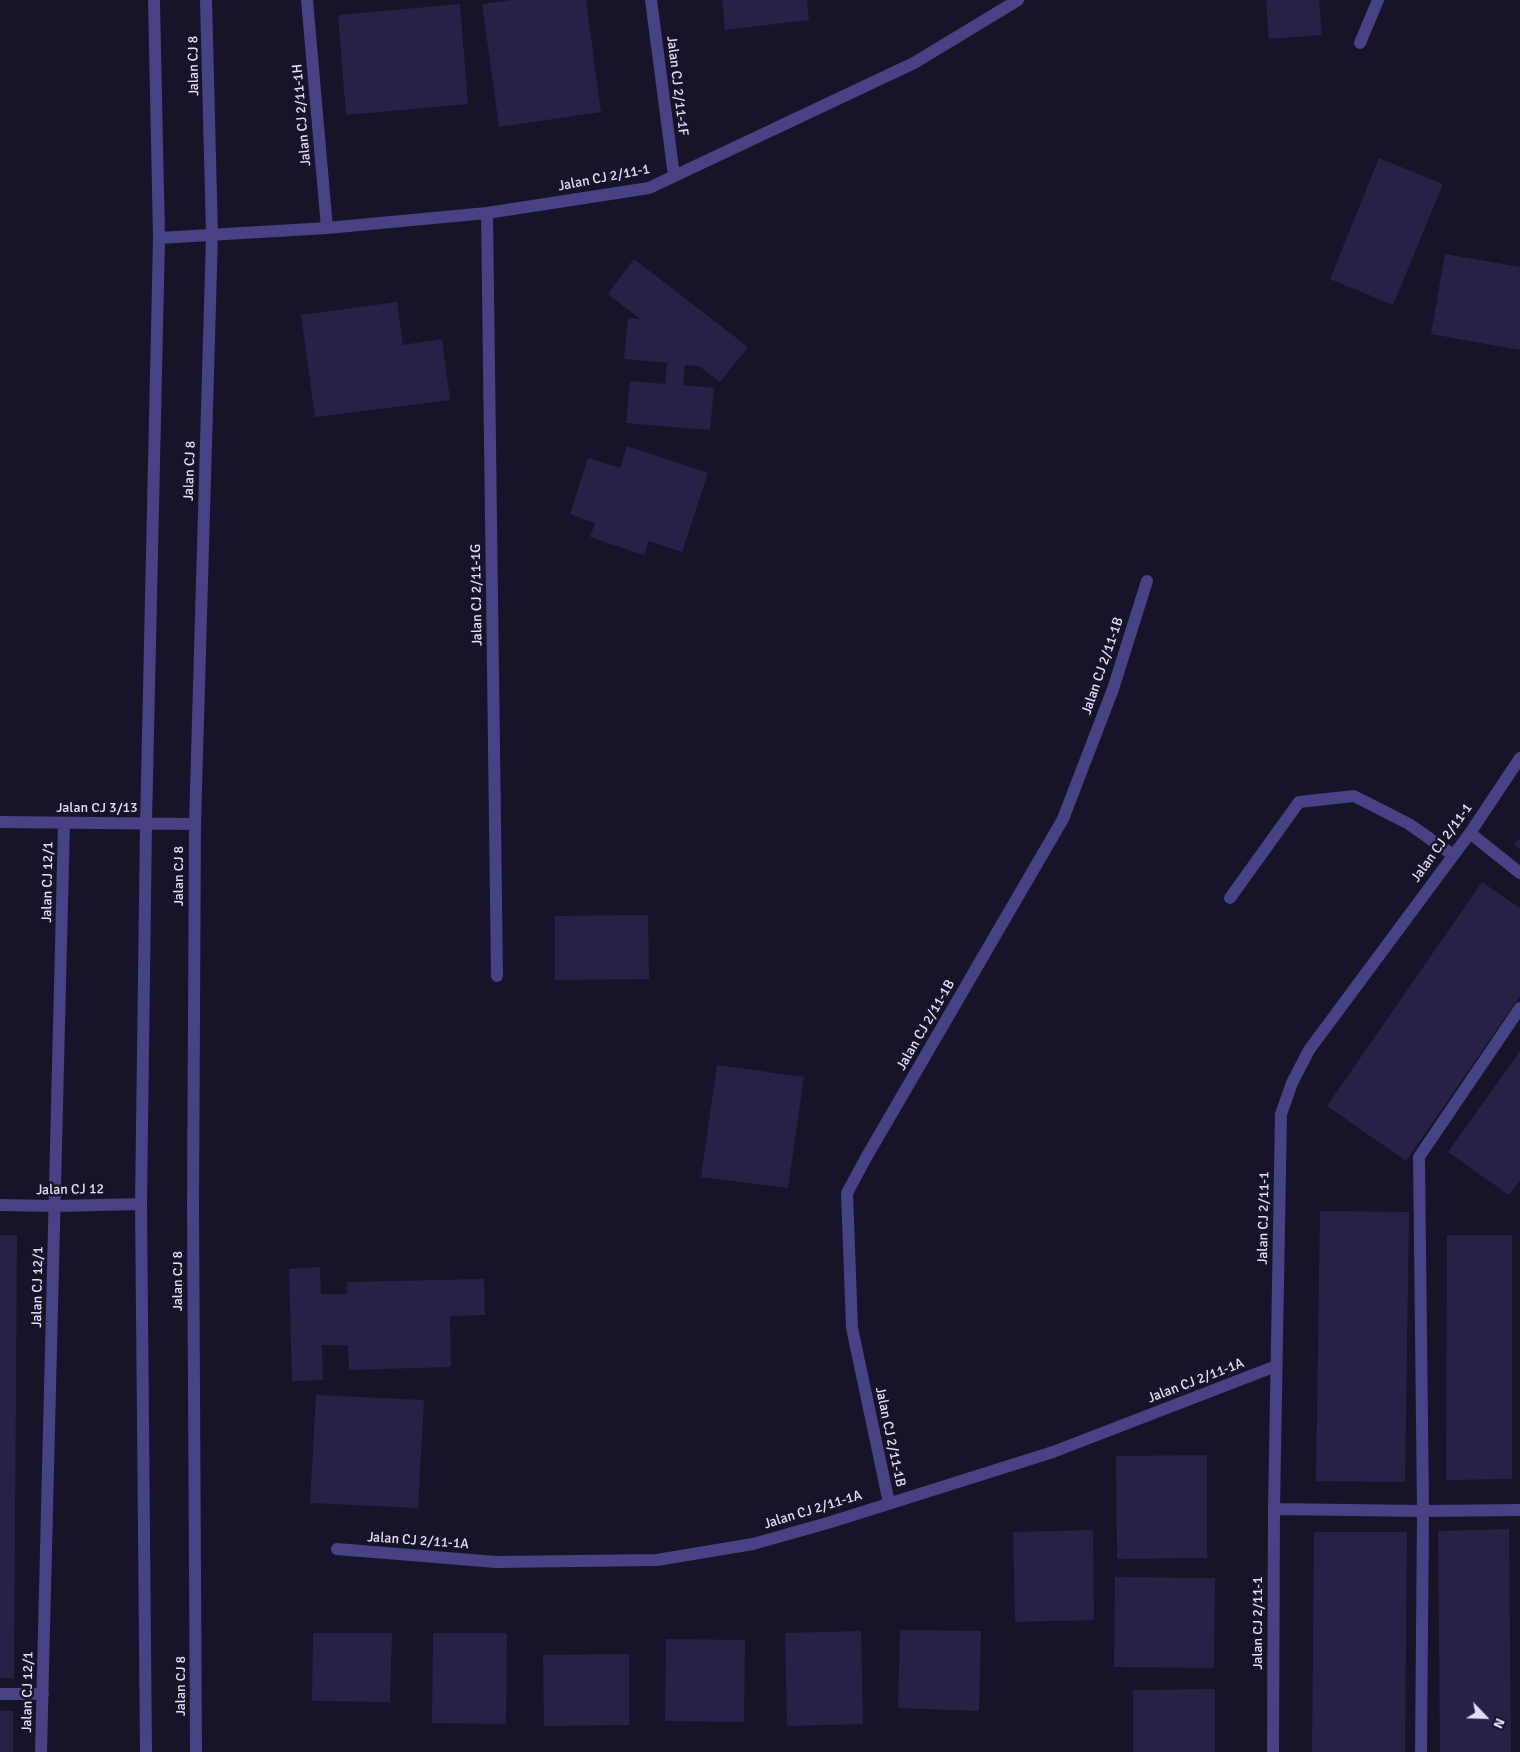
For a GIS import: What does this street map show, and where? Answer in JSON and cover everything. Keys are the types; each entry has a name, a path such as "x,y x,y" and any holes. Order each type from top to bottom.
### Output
{"street":[{"path":"146,1752 141,1204 146,824 159,238 154,0"},
{"name":"Jalan CJ 8","path":"196,1752 193,1207 195,824 212,235 206,0"},
{"name":"Jalan CJ 2/11-1H","path":"307,0 327,228"},
{"name":"Jalan CJ 2/11-1F","path":"651,0 674,176"},
{"path":"995,0 997,14"},
{"name":"Jalan CJ 2/11-1","path":"159,238 327,228 487,213 649,188 914,64 1018,0"},
{"path":"1360,43 1378,0"},
{"name":"Jalan CJ 2/11-1G","path":"487,213 497,976"},
{"name":"Jalan CJ 2/11-1B","path":"889,1503 852,1328 847,1193 1063,819 1113,688 1147,581"},
{"name":"Jalan CJ 2/11-1","path":"1273,1752 1274,1509 1281,1114 1292,1083 1309,1050 1470,833 1520,758"},
{"path":"1230,898 1299,802 1354,796 1409,824 1453,855"},
{"name":"Jalan CJ 3/13","path":"0,822 195,824"},
{"name":"Jalan CJ 12/1","path":"41,1752 64,823"},
{"path":"1470,833 1520,873"},
{"path":"1421,1752 1423,1511 1419,1158 1520,1008"},
{"name":"Jalan CJ 12","path":"0,1205 141,1204"},
{"name":"Jalan CJ 2/11-1A","path":"337,1549 496,1562 656,1560 753,1544 1053,1452 1276,1366"},
{"path":"1274,1509 1520,1510"},
{"path":"0,1694 43,1694"}],"building":[{"path":"511,0 586,0 601,112 499,127 482,4"},
{"path":"722,0 807,0 809,20 725,30"},
{"path":"1266,0 1319,0 1322,35 1269,39"},
{"path":"460,4 468,104 346,115 338,15"},
{"path":"1379,158 1443,184 1393,305 1330,279"},
{"path":"1445,254 1520,267 1520,350 1431,334"},
{"path":"634,259 748,347 720,382 699,366 685,365 683,385 714,388 710,430 626,423 630,381 665,384 667,363 624,359 628,318 640,319 608,294"},
{"path":"397,302 403,345 442,339 450,400 315,417 301,315"},
{"path":"627,446 708,473 682,552 649,541 644,555 590,537 595,523 570,514 588,458 620,468"},
{"path":"1520,838 1520,849 1514,845"},
{"path":"1482,882 1520,908 1520,996 1406,1161 1327,1106"},
{"path":"648,915 649,979 555,980 555,916"},
{"path":"1520,1051 1520,1180 1509,1195 1448,1152"},
{"path":"717,1065 804,1077 788,1188 701,1177"},
{"path":"1320,1211 1409,1212 1405,1482 1316,1481"},
{"path":"0,1235 17,1235 14,1679 0,1678"},
{"path":"1447,1235 1512,1235 1512,1479 1446,1480"},
{"path":"320,1267 321,1294 347,1294 347,1282 484,1279 485,1315 450,1316 451,1367 349,1370 348,1345 322,1345 323,1380 292,1381 289,1269"},
{"path":"316,1395 424,1400 418,1508 310,1503"},
{"path":"1207,1455 1207,1558 1117,1559 1116,1456"},
{"path":"1509,1529 1511,1752 1440,1752 1438,1531"},
{"path":"1093,1530 1094,1620 1015,1622 1013,1532"},
{"path":"1314,1532 1407,1532 1405,1752 1312,1752"},
{"path":"1115,1577 1215,1578 1214,1668 1114,1667"},
{"path":"900,1630 981,1631 979,1711 898,1708"},
{"path":"861,1631 863,1724 787,1726 785,1633"},
{"path":"313,1633 392,1633 390,1702 312,1701"},
{"path":"433,1633 507,1633 506,1724 432,1723"},
{"path":"666,1639 745,1640 744,1722 665,1721"},
{"path":"629,1654 629,1725 544,1726 543,1655"},
{"path":"1215,1689 1215,1752 1133,1752 1133,1690"},
{"path":"0,1711 13,1711 13,1752 0,1752"}]}
